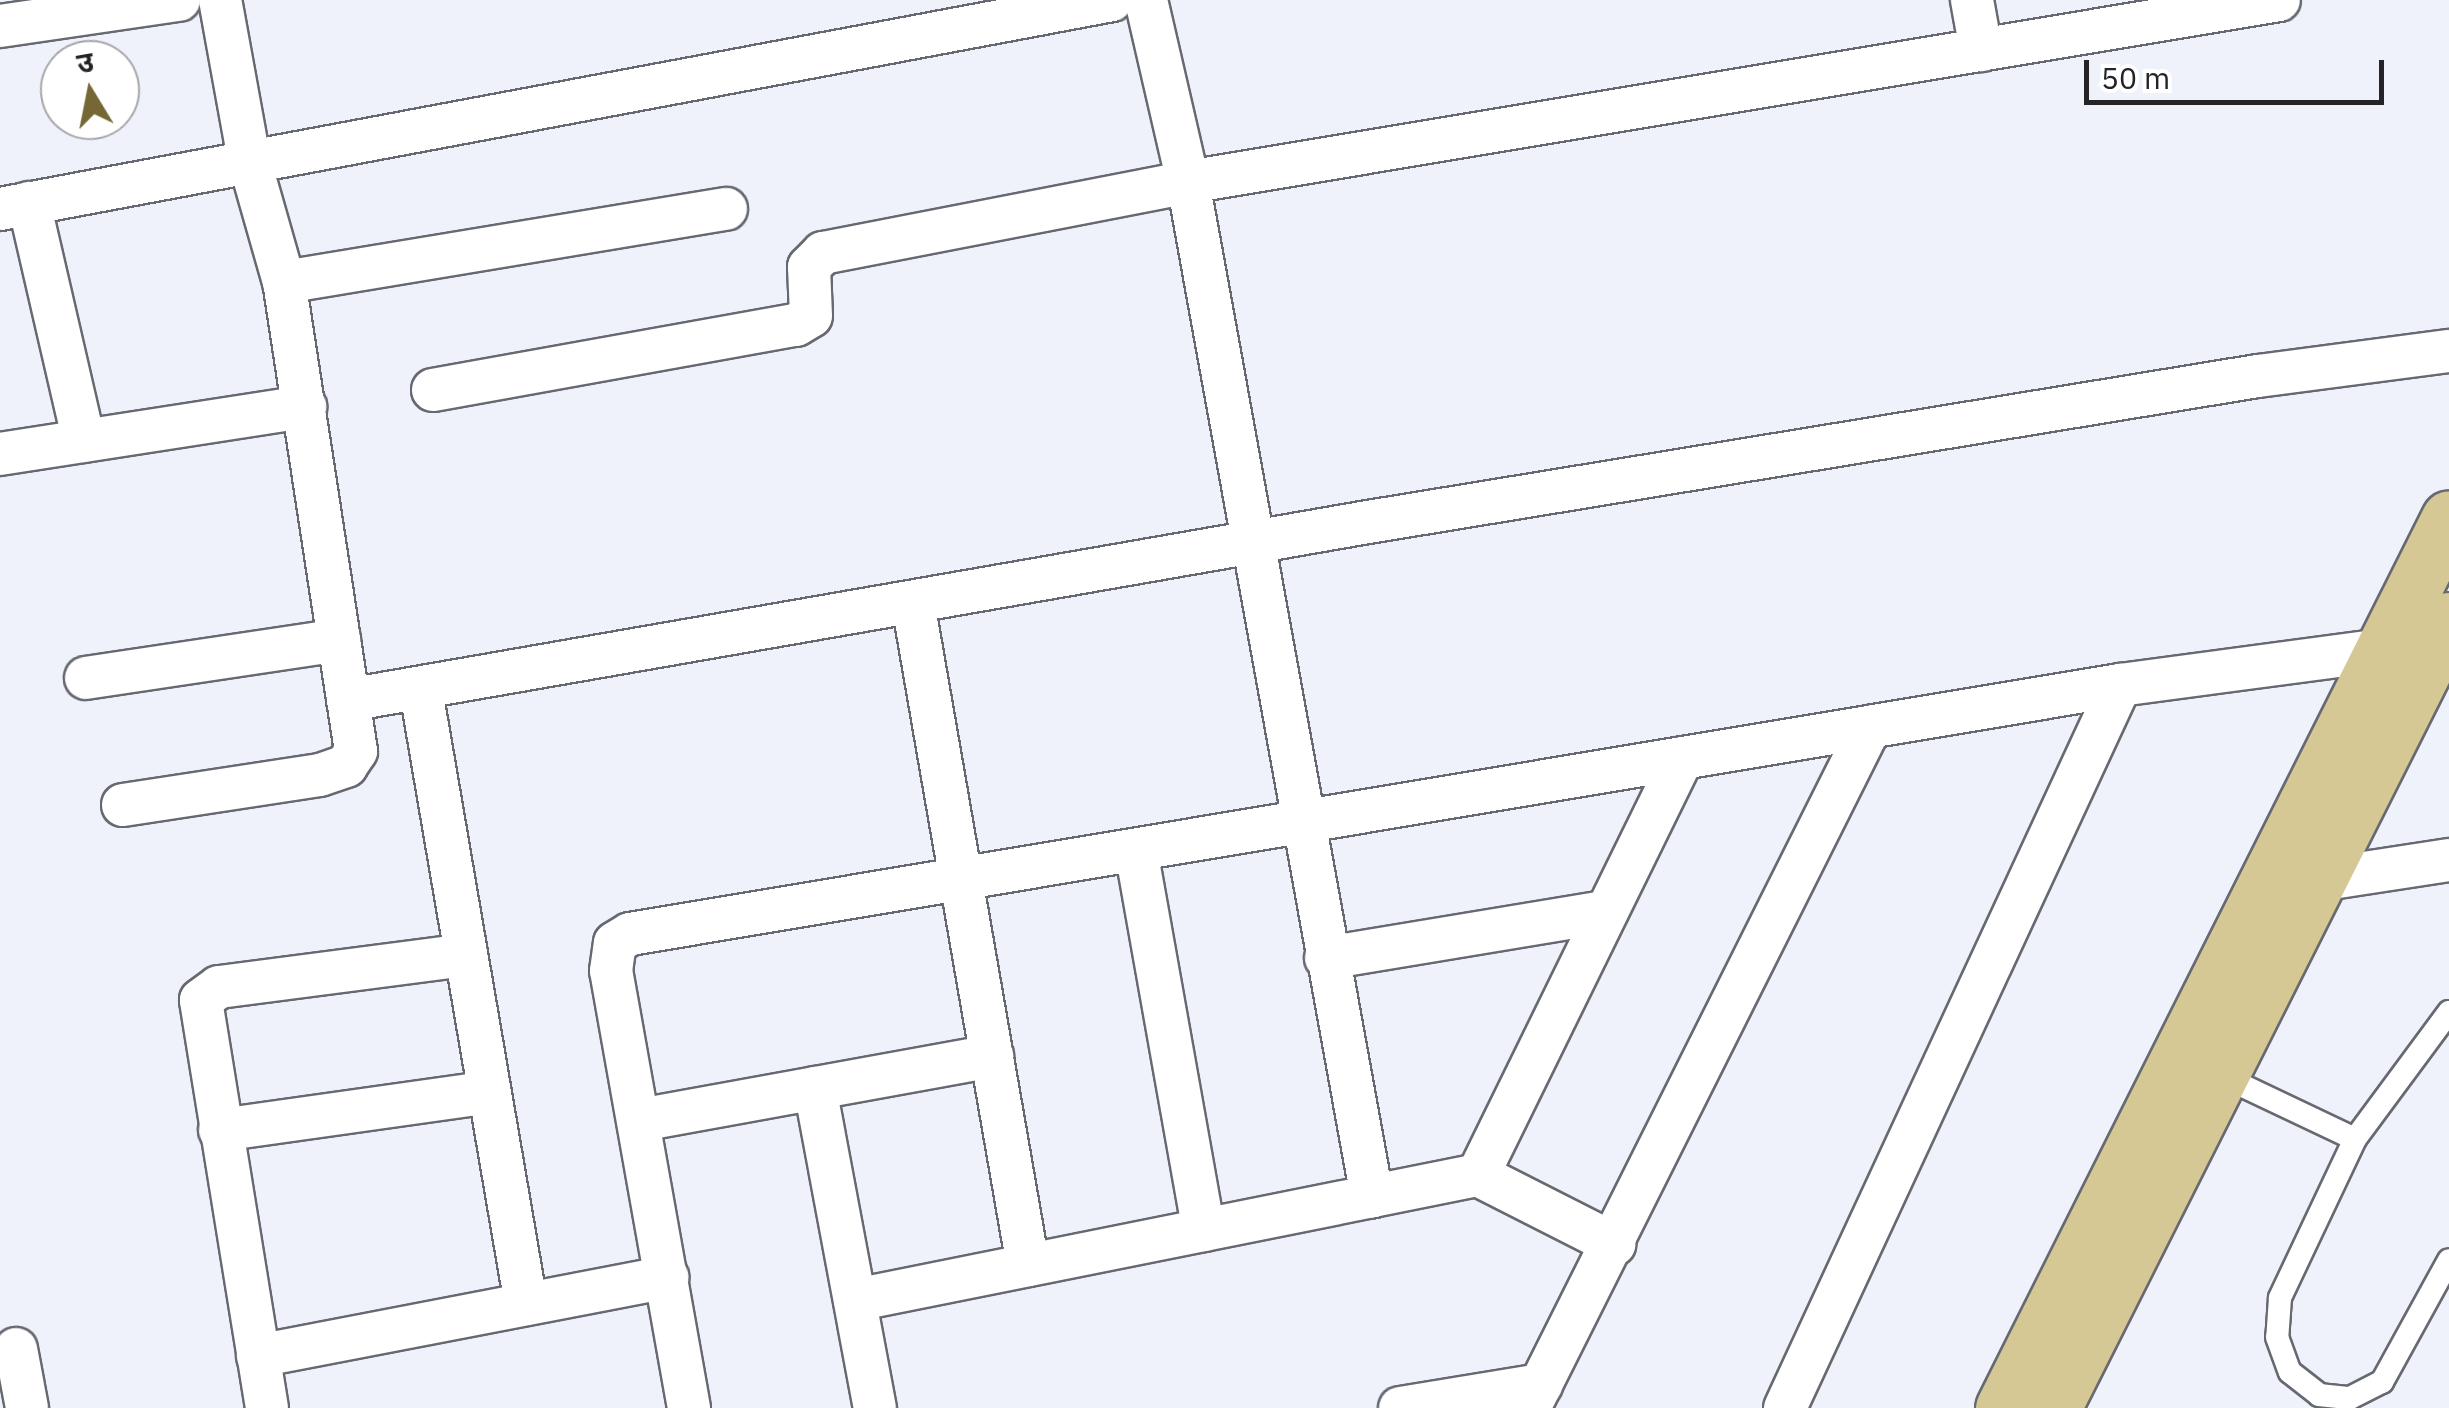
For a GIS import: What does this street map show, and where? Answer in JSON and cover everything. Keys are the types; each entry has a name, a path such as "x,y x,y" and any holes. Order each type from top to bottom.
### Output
{"main road":[{"path":"2052,1408 2318,880 2426,651 2449,518"},
{"path":"2003,1408 2426,651"}],"street":[{"path":"0,26 179,0"},
{"path":"123,805 346,766 356,751 284,282 250,158 220,0"},
{"path":"84,441 15,206 250,158 1112,0"},
{"path":"1146,0 1188,182 1300,822 1372,1196"},
{"path":"1972,0 1981,50"},
{"path":"433,390 796,325 810,316 809,267 823,253 1188,182 2279,0"},
{"path":"284,282 726,209"},
{"path":"348,700 421,691 1254,542 2258,376 2449,351"},
{"path":"0,454 305,407"},
{"path":"913,603 958,880 1028,1265"},
{"path":"86,678 339,640"},
{"path":"689,1408 611,971 615,943 645,930 2120,685 2426,651"},
{"path":"1785,1408 2120,685"},
{"path":"421,691 526,1304"},
{"path":"1400,1408 1535,1396 1870,727"},
{"path":"1478,1175 1603,912 1682,758"},
{"path":"1136,850 1204,1230"},
{"path":"2318,880 2449,860"},
{"path":"1326,958 1603,912"},
{"path":"267,1408 198,1009 208,992 466,955"},
{"path":"640,1120 992,1056"},
{"path":"815,1088 875,1408"},
{"path":"220,1130 490,1092"},
{"path":"855,1300 1478,1175 1614,1244"},
{"path":"258,1356 667,1277"},
{"path":"16,1349 27,1408"}],"lane":[{"path":"2449,1012 2355,1138 2280,1298 2277,1337 2290,1372 2319,1394 2350,1398 2382,1382 2449,1260"},
{"path":"2220,1075 2355,1138"}]}
